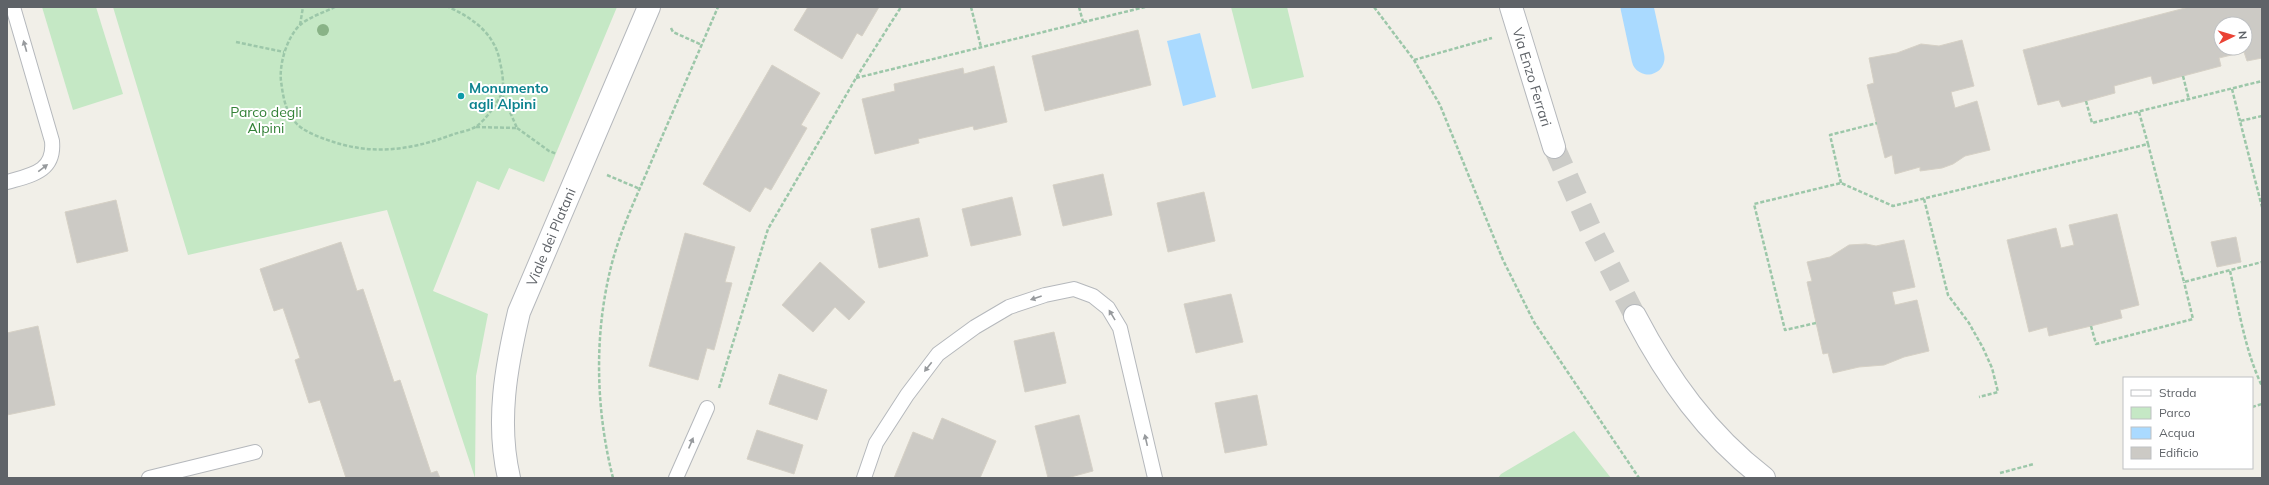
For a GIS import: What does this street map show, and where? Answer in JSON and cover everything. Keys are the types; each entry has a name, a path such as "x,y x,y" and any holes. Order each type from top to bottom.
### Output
{"street":[{"name":"Viale dei Platani","path":"509,478 503,437 504,402 510,347 519,312 649,7"},
{"name":"Via Enzo Ferrari","path":"1511,7 1554,147"},
{"path":"1635,316 1656,356 1682,395 1718,437 1764,478"}],"lane":[{"path":"7,182 44,169 50,161 53,151 52,141 13,7"},
{"path":"864,478 876,443 907,395 938,354 975,327 1009,307 1045,295 1074,289 1094,296 1103,304 1120,328 1155,478"},
{"path":"676,478 707,408"},
{"path":"149,478 255,452"}],"path":[{"path":"303,7 300,25 284,52 281,78 285,104 296,124 322,138 373,151 431,143 476,126 517,128"},
{"path":"300,25 335,7"},
{"path":"449,7 466,15 490,35 501,66 502,94 517,128 549,151 561,156"},
{"path":"613,478 601,406 599,377 601,332 610,271 622,234 640,189 718,7"},
{"path":"718,393 768,229 856,78 901,7"},
{"path":"971,7 981,48"},
{"path":"1079,7 1083,22"},
{"path":"856,78 1145,7"},
{"path":"1374,7 1414,60 1440,105 1503,260 1528,310 1639,478"},
{"path":"670,26 673,32 702,45"},
{"path":"1414,60 1498,37"},
{"path":"236,42 284,52"},
{"path":"2183,76 2189,100"},
{"path":"2086,101 2092,123 2262,81"},
{"path":"2232,89 2262,207"},
{"path":"476,126 491,110 502,94"},
{"path":"2091,326 2096,344 2193,319 2139,112"},
{"path":"2240,121 2262,116"},
{"path":"1841,183 1830,135 1877,123"},
{"path":"1816,322 1785,330 1754,204 1841,183 1893,206 2148,144"},
{"path":"602,173 640,189"},
{"path":"1924,199 1948,295 1969,323 1992,368 1998,392 1979,397"},
{"path":"2184,282 2262,262"},
{"path":"2230,271 2256,375 2262,386"},
{"path":"2000,473 2034,464"}],"green space":[{"path":"42,7 96,7 123,94 73,110"},
{"name":"Parco degli Alpini","path":"113,7 617,7 544,182 509,168 499,190 477,181 433,291 488,314 476,376 475,478 387,210 188,255"},
{"path":"1231,7 1287,7 1304,77 1252,89"},
{"path":"1574,431 1611,478 1498,478 1501,474"}],"water":[{"path":"1200,33 1216,97 1183,106 1167,41"}],"building":[{"path":"808,7 879,7 862,36 857,33 842,59 794,30"},
{"path":"2189,7 2262,7 2262,58 2247,61 2245,56 2253,56 2253,16 2213,16 2213,56 2227,56 2219,58 2221,66 2153,84 2151,76 2114,86 2115,93 2062,107 2059,100 2038,105 2023,50"},
{"path":"1138,30 1151,85 1045,111 1032,56"},
{"path":"1962,40 1974,86 1951,92 1955,108 1977,101 1990,150 1965,156 1953,164 1942,168 1920,171 1920,167 1895,174 1892,155 1885,158 1867,85 1874,83 1869,58 1897,53 1921,44 1939,46"},
{"path":"772,65 820,93 801,125 807,128 771,190 765,187 750,212 703,184"},
{"path":"994,66 1007,122 974,130 973,126 918,139 919,143 875,154 862,99 895,91 894,84 963,68 964,74"},
{"path":"1103,174 1112,215 1063,226 1053,185"},
{"path":"1204,192 1215,241 1168,252 1157,203"},
{"path":"1012,197 1021,235 971,246 962,209"},
{"path":"116,200 128,251 77,263 65,212"},
{"path":"2117,214 2139,305 2120,310 2122,318 2091,326 2049,336 2047,327 2029,332 2007,240 2056,228 2061,248 2074,245 2069,225"},
{"path":"919,218 928,256 879,268 871,229"},
{"path":"685,233 735,247 725,282 732,283 714,350 707,348 698,380 649,366"},
{"path":"2236,237 2241,262 2217,267 2211,242"},
{"path":"1904,240 1915,287 1892,292 1895,305 1917,300 1929,351 1904,357 1884,365 1859,367 1833,373 1828,353 1823,354 1807,282 1812,281 1807,262 1830,257 1849,245 1866,244 1876,246"},
{"path":"341,242 357,291 363,289 394,382 400,380 431,473 437,471 440,478 346,478 320,400 309,403 295,360 300,358 283,308 274,311 260,269"},
{"path":"820,262 865,302 849,320 835,307 813,332 782,305"},
{"path":"1231,294 1243,342 1196,353 1184,304"},
{"path":"38,326 55,405 7,415 7,333"},
{"path":"1054,332 1066,383 1025,392 1014,341"},
{"path":"779,374 827,390 817,420 769,404"},
{"path":"1257,395 1267,445 1225,453 1215,403"},
{"path":"1079,415 1093,471 1067,478 1048,478 1035,426"},
{"path":"942,418 996,441 980,478 894,478 913,432 933,440"},
{"path":"757,430 803,445 794,474 747,459"}],"waterway":[{"path":"1637,7 1648,58"}],"tunnel":[{"path":"1554,147 1592,232 1635,316"}],"place":[{"name":"Monumento agli Alpini","path":"461,96"}]}
